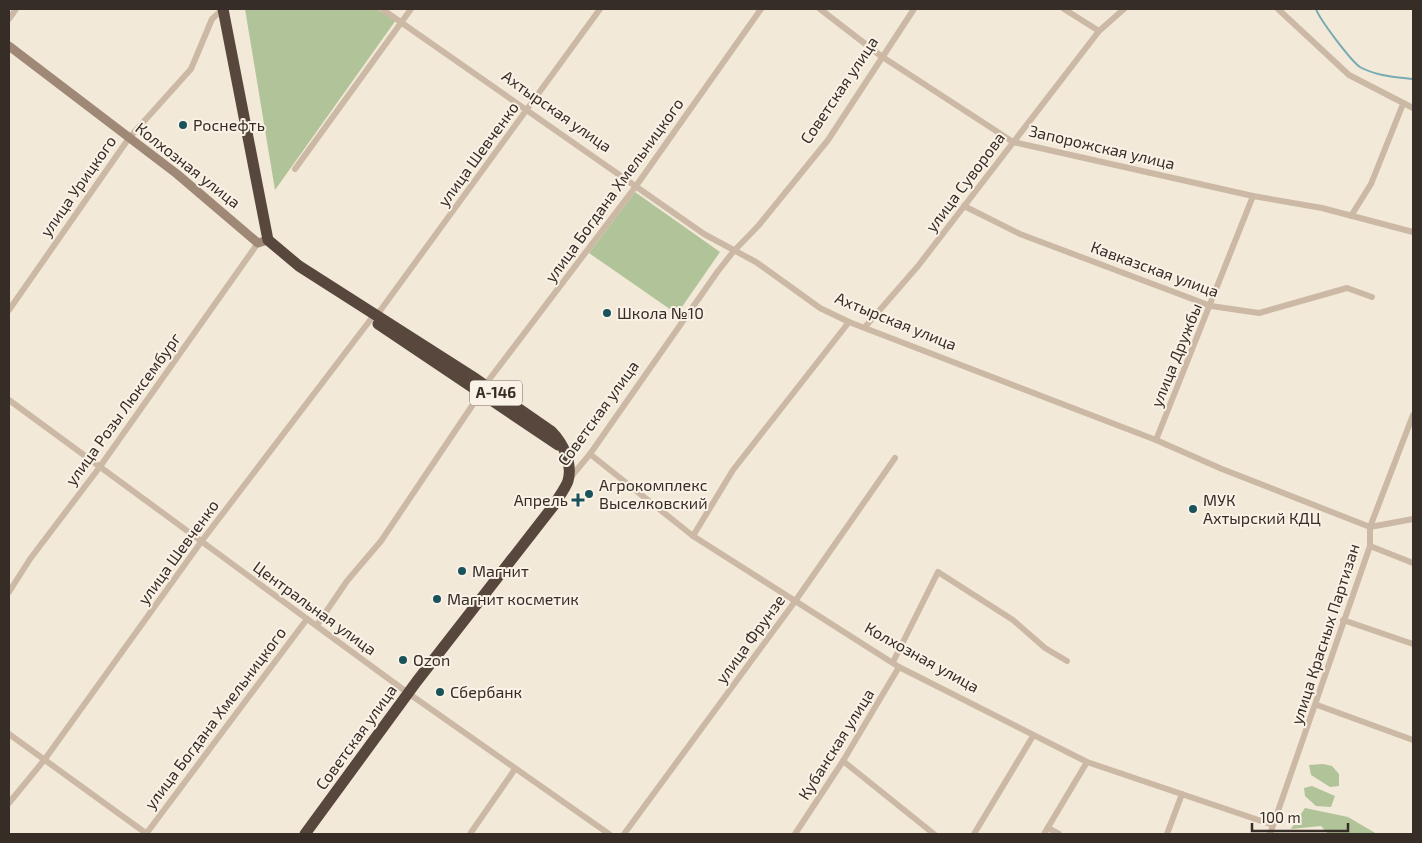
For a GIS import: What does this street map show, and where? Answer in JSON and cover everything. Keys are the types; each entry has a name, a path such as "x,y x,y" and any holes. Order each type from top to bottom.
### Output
{"highway":[{"path":"223,9 263,242"},
{"name":"Колхозная улица","path":"263,242 482,389 551,431 560,440 565,451 568,465 568,481"},
{"name":"Советская улица","path":"304,834 408,693 554,505 568,481"}],"street":[{"path":"9,19 16,9"},
{"name":"улица Урицкого","path":"9,310 129,138 191,69 212,19 223,9"},
{"name":"Ахтырская улица","path":"382,9 401,20 704,234 734,252 756,262 820,308 849,322 1156,440 1222,469 1370,527"},
{"path":"295,169 401,20 411,9"},
{"name":"улица Шевченко","path":"9,804 45,759 201,542 374,316 528,110 600,9"},
{"name":"улица Богдана Хмельницкого","path":"317,625 348,581 381,541 482,389 636,186 761,9"},
{"name":"Запорожская улица","path":"820,9 881,56 1013,142 1351,216 1413,232"},
{"name":"Советская улица","path":"568,481 590,454 734,252 759,225 828,140 881,56 914,9"},
{"path":"1064,9 1099,31"},
{"name":"улица Суворова","path":"866,327 918,266 1099,31 1124,9"},
{"path":"1278,9 1349,75 1413,108"},
{"name":"Колхозная улица","path":"9,46 263,242"},
{"path":"1351,216 1371,184 1403,104"},
{"name":"улица Дружбы","path":"1156,440 1211,306 1253,196"},
{"name":"Кавказская улица","path":"964,206 1020,234 1211,306 1259,313 1347,288 1372,297"},
{"name":"улица Розы Люксембург","path":"9,592 30,559 99,468 263,242"},
{"path":"693,536 733,470 849,322"},
{"name":"Центральная улица","path":"9,400 99,468 408,693 609,834"},
{"name":"улица Красных Партизан","path":"1270,834 1317,705 1343,620 1370,546 1370,527 1413,415"},
{"name":"Колхозная улица","path":"590,454 693,536 900,667 1087,762 1273,825"},
{"name":"улица Фрунзе","path":"624,834 796,600 895,458"},
{"path":"1370,527 1413,519"},
{"path":"1370,546 1413,563"},
{"path":"893,662 938,572 1013,620 1045,648 1067,661"},
{"name":"улица Богдана Хмельницкого","path":"147,834 307,619"},
{"path":"1343,620 1413,644"},
{"name":"Кубанская улица","path":"795,834 843,762 900,667"},
{"path":"1317,705 1413,740"},
{"path":"9,734 147,834"},
{"path":"974,834 1033,736"},
{"path":"843,762 934,834"},
{"path":"1044,834 1087,762"},
{"path":"470,834 515,769"},
{"path":"1168,834 1182,794"},
{"path":"1048,828 1059,834"}],"green space":[{"path":"245,9 376,9 396,20 275,190"},
{"path":"635,192 720,252 677,314 589,253"},
{"path":"1323,764 1332,766 1339,774 1339,786 1330,787 1311,775 1309,765"},
{"path":"1312,786 1335,796 1331,807 1316,806 1305,796 1304,788"},
{"path":"1305,808 1348,817 1377,834 1328,834 1321,826 1291,829"}],"waterway":[{"path":"1316,9 1336,40 1360,67 1379,74 1413,79"}],"place":[{"name":"Роснефть","path":"183,125"},
{"name":"Школа №10","path":"607,313"},
{"name":"Агрокомплекс Выселковский","path":"589,494"},
{"name":"Апрель","path":"578,500"},
{"name":"МУК Ахтырский КДЦ","path":"1193,509"},
{"name":"Магнит","path":"462,571"},
{"name":"Магнит косметик","path":"437,599"},
{"name":"Ozon","path":"403,660"},
{"name":"Сбербанк","path":"440,692"}]}
